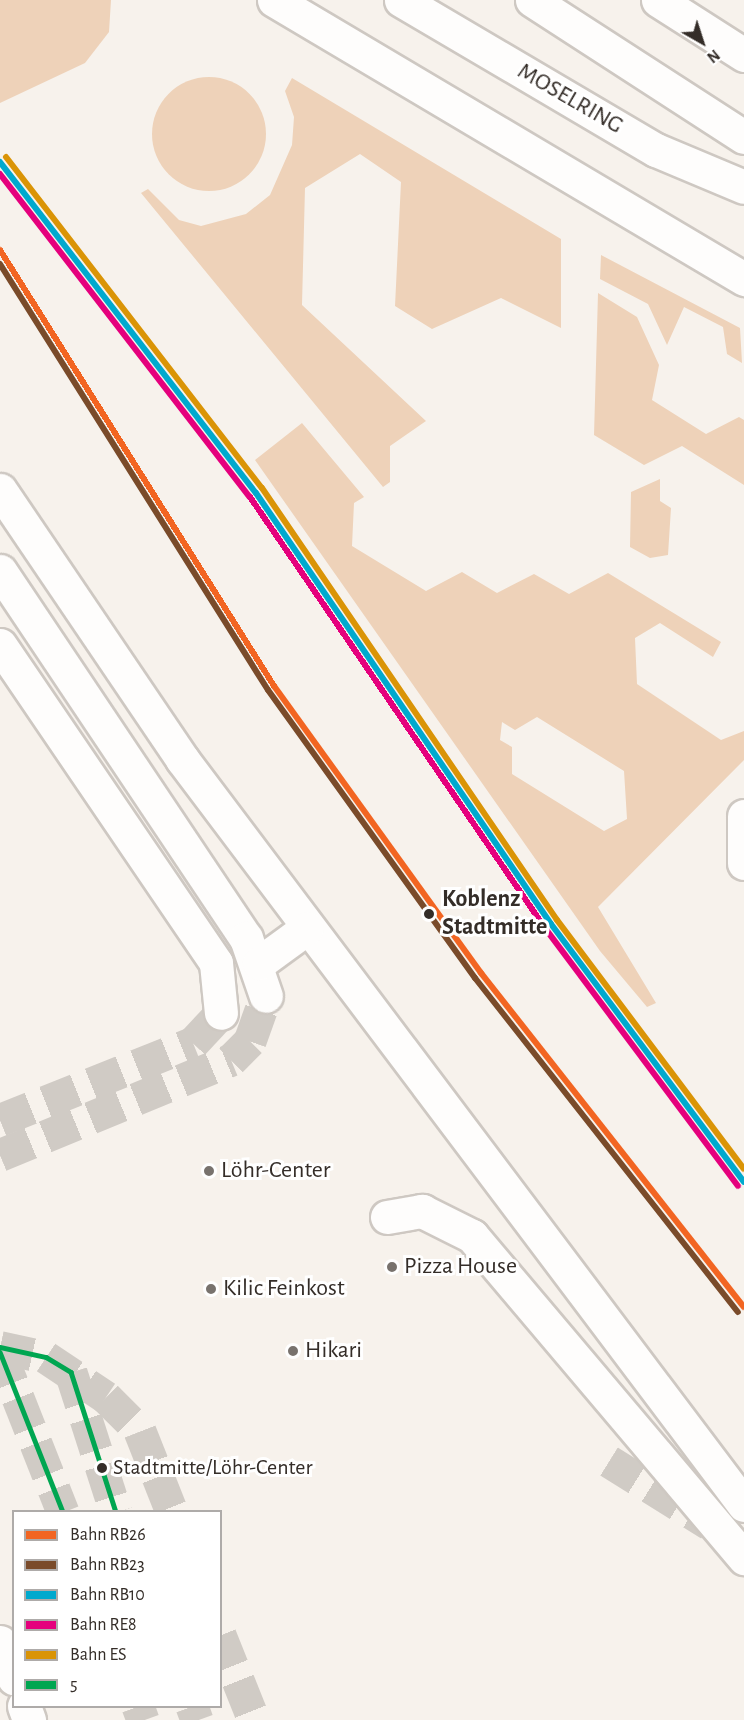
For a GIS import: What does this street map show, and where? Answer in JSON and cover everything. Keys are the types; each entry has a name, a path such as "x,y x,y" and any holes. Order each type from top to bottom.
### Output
{"main road":[{"path":"274,0 744,279"},
{"name":"MOSELRING","path":"401,0 656,150 744,188"},
{"path":"531,0 744,137"},
{"path":"658,0 744,55"},
{"path":"4,505 182,759 307,928 744,1504"},
{"path":"0,571 236,923 259,963 266,996"},
{"path":"0,645 206,946 221,980 221,1013"},
{"path":"744,816 744,863"},
{"path":"259,963 307,928"},
{"path":"387,1217 423,1211 472,1236 744,1558"},
{"path":"0,1642 12,1673"}],"shaded area":[{"path":"0,0 111,0 109,32 85,63 0,103"},
{"path":"209,77 231,81 249,94 262,112 266,134 262,156 249,174 231,187 209,191 187,187 169,174 156,156 152,134 156,112 169,94 187,81"},
{"path":"292,78 561,239 561,328 501,298 432,329 395,306 401,182 360,154 305,188 302,305 426,421 390,446 390,482 383,487 141,193 148,189 179,220 201,226 246,214 270,195 292,145 294,117 285,91"},
{"path":"601,255 740,328 742,363 727,354 723,327 684,307 667,345 648,304 600,279"},
{"path":"598,293 637,317 659,365 652,400 706,434 739,417 744,420 744,485 682,446 644,465 594,435"},
{"path":"302,423 364,497 354,503 352,546 426,591 462,572 497,593 534,574 569,594 608,573 721,642 713,657 660,623 635,638 637,684 721,740 744,731 744,760 598,907 656,1003 647,1007 600,951 255,460","holes":["537,717 624,771 627,819 604,831 512,774 512,747 500,740 502,722 515,730"]},
{"path":"660,479 660,501 671,508 668,555 650,558 630,547 631,492"}],"tunnel":[{"path":"0,1155 231,1060 250,1041 266,996"},
{"path":"0,1120 193,1043 221,1013"},
{"path":"0,1347 46,1357 106,1397 140,1431 171,1510"},
{"path":"0,1352 62,1510"},
{"path":"71,1372 115,1510"},
{"path":"609,1461 710,1524"},
{"path":"222,1640 254,1720"},
{"path":"139,1708 143,1720"},
{"path":"193,1708 197,1720"}],"rail line":[{"name":"ES","path":"6,157 262,488 557,920 744,1169"},
{"name":"RB10","path":"0,162 256,493 551,924 744,1182"},
{"name":"RE8","path":"0,174 250,497 545,928 738,1186"},
{"name":"RB26","path":"0,250 274,686 481,973 744,1307"},
{"name":"RB23","path":"0,264 268,690 475,978 738,1312"}],"transit line":[{"name":"5","path":"0,1347 46,1357 71,1372 115,1510"},
{"name":"5","path":"0,1352 62,1510"}],"place":[{"name":"Koblenz Stadtmitte","path":"429,914"},
{"name":"Löhr-Center","path":"209,1171"},
{"name":"Pizza House","path":"392,1267"},
{"name":"Kilic Feinkost","path":"211,1289"},
{"name":"Hikari","path":"293,1351"},
{"name":"Stadtmitte/Löhr-Center","path":"102,1468"}]}
